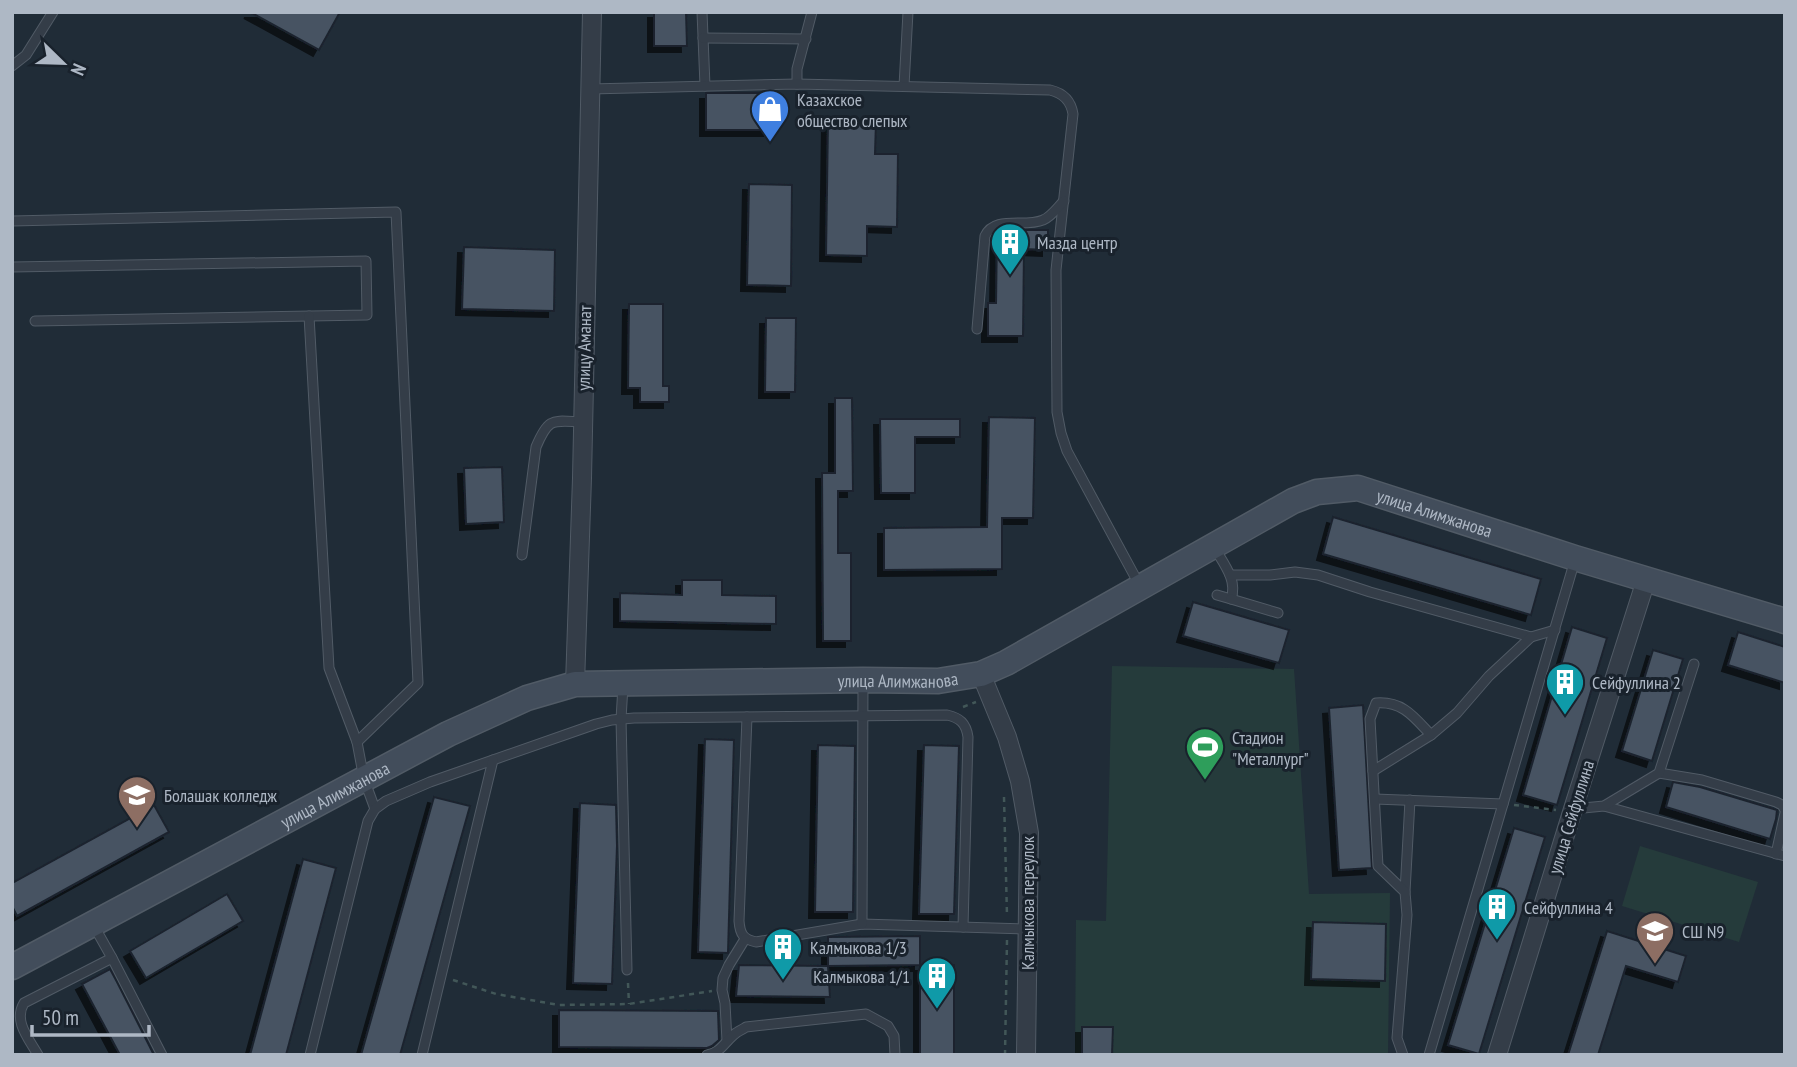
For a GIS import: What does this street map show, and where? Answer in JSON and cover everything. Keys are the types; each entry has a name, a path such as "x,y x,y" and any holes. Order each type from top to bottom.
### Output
{"street":[{"name":"улицу Аманат","path":"575,684 592,12"},
{"name":"улица Алимжанова","path":"12,967 448,734 527,698 575,684 938,681 981,674 1006,663 1293,501 1317,492 1358,488 1575,558 1785,621"},
{"name":"улица Сейфуллина","path":"1497,1055 1646,580"},
{"name":"Калмыкова переулок","path":"981,674 1007,737 1020,781 1029,833 1026,1055"}],"lane":[{"path":"12,66 26,55 53,12"},
{"path":"702,12 705,86"},
{"path":"797,84 797,69 812,12"},
{"path":"904,86 908,12"},
{"path":"704,38 806,39"},
{"path":"590,89 797,84 1050,90 1070,103 1073,114 1056,270 1057,412 1067,451 1141,587"},
{"path":"977,329 987,231 997,225 1040,222 1049,217 1065,199"},
{"path":"12,221 396,212 418,683 358,742"},
{"path":"12,267 366,261 367,315 35,321"},
{"path":"309,316 329,668 358,742 364,779 376,809"},
{"path":"522,555 537,447 541,436 546,426 554,421 583,422"},
{"path":"1213,546 1230,575 1234,591 1231,599"},
{"path":"1429,1055 1575,558"},
{"path":"1230,575 1295,572 1318,575 1531,637"},
{"path":"1217,595 1278,613"},
{"path":"1373,771 1430,735 1457,713 1489,676 1531,637 1555,630"},
{"path":"1604,806 1659,773 1694,664"},
{"path":"862,924 863,680"},
{"path":"623,684 621,719 627,971"},
{"path":"1405,892 1378,866 1370,719 1376,703 1408,710 1430,735"},
{"path":"310,1055 368,821 376,809 386,801 430,782 596,724 621,719 947,715 960,719 967,730 962,927"},
{"path":"747,717 739,921 740,931 745,939 756,942 862,924 1027,929"},
{"path":"422,1055 494,760"},
{"path":"1573,809 1604,806 1780,855 1785,811 1782,805 1702,780 1659,773"},
{"path":"1375,799 1503,804"},
{"path":"1403,1055 1397,1038 1407,915 1405,892 1410,800"},
{"path":"93,925 162,1055"},
{"path":"727,1041 723,978 745,939"},
{"path":"38,1055 20,1022 24,1003 112,958"},
{"path":"707,1055 719,1051 727,1041 746,1027 866,1014 888,1026 894,1036 895,1055"}],"path":[{"path":"1004,796 1007,928 1005,1055"},
{"path":"1503,804 1553,810 1573,809"},
{"path":"627,971 629,1004"},
{"path":"441,976 496,994 559,1005 629,1004 722,990"}],"green space":[{"name":"Стадион \"Металлург\"","path":"1112,666 1294,669 1309,894 1390,893 1388,1055 1075,1055 1076,920 1106,921"},
{"path":"1640,846 1758,882 1739,942 1622,906"}],"building":[{"path":"250,12 340,12 319,50"},
{"path":"654,12 686,12 687,46 654,46"},
{"path":"706,93 770,93 769,130 706,130"},
{"path":"828,121 876,122 875,154 898,154 897,227 867,226 867,256 826,255"},
{"path":"749,184 792,185 791,286 747,285"},
{"name":"Мазда центр","path":"1048,230 1048,250 1024,249 1023,336 988,336 988,303 996,303 997,233"},
{"path":"464,247 555,250 554,311 462,309"},
{"path":"629,304 663,304 663,386 669,386 669,402 640,402 640,388 628,388"},
{"path":"766,318 796,318 795,392 765,392"},
{"path":"835,398 852,398 853,491 838,491 838,553 851,553 851,641 823,641 822,473 835,473"},
{"path":"989,417 1035,418 1033,518 1002,518 1002,569 884,570 884,528 987,527"},
{"path":"880,419 960,419 960,437 915,437 915,493 881,493"},
{"path":"502,467 504,522 466,524 464,468"},
{"path":"1333,517 1541,579 1531,615 1323,554"},
{"path":"682,580 722,580 722,595 776,596 776,624 620,621 620,593 682,595"},
{"path":"1193,602 1289,630 1279,663 1183,636"},
{"name":"Сейфуллина 2","path":"1572,627 1607,638 1557,805 1523,795"},
{"path":"1738,632 1785,647 1785,683 1728,665"},
{"path":"1653,650 1683,659 1652,761 1622,751"},
{"path":"1363,705 1372,868 1339,870 1329,708"},
{"path":"705,739 734,740 728,953 698,952"},
{"path":"818,745 855,746 853,912 815,912"},
{"path":"924,745 959,746 954,914 919,914"},
{"path":"1673,782 1700,787 1777,810 1770,839 1666,807"},
{"path":"434,797 470,806 400,1055 361,1055"},
{"path":"580,803 616,805 612,984 573,983"},
{"path":"154,805 169,832 17,916 12,906 12,883"},
{"name":"Сейфуллина 4","path":"1514,828 1545,837 1479,1054 1448,1045"},
{"path":"303,859 336,868 286,1055 250,1055"},
{"path":"227,894 243,921 146,978 130,951"},
{"path":"1313,922 1386,924 1385,981 1311,979"},
{"path":"1607,931 1686,956 1678,982 1626,966 1598,1055 1568,1055"},
{"path":"920,936 920,965 828,966 828,937"},
{"name":"Калмыкова 1/3","path":"739,965 828,966 830,997 736,996"},
{"name":"Калмыкова 1/1","path":"920,965 954,965 954,1055 920,1055"},
{"path":"110,969 154,1055 120,1055 82,984"},
{"path":"559,1010 718,1011 719,1040 707,1048 559,1047"},
{"path":"1082,1027 1113,1027 1112,1055 1082,1055"}],"place":[{"name":"Казахское общество слепых","path":"770,143"},
{"name":"Мазда центр","path":"1010,276"},
{"name":"Сейфуллина 2","path":"1565,716"},
{"name":"Стадион \"Металлург\"","path":"1205,781"},
{"name":"Болашак колледж","path":"137,829"},
{"name":"Сейфуллина 4","path":"1497,941"},
{"name":"СШ N9","path":"1655,965"},
{"name":"Калмыкова 1/3","path":"783,981"},
{"name":"Калмыкова 1/1","path":"937,1010"}]}
